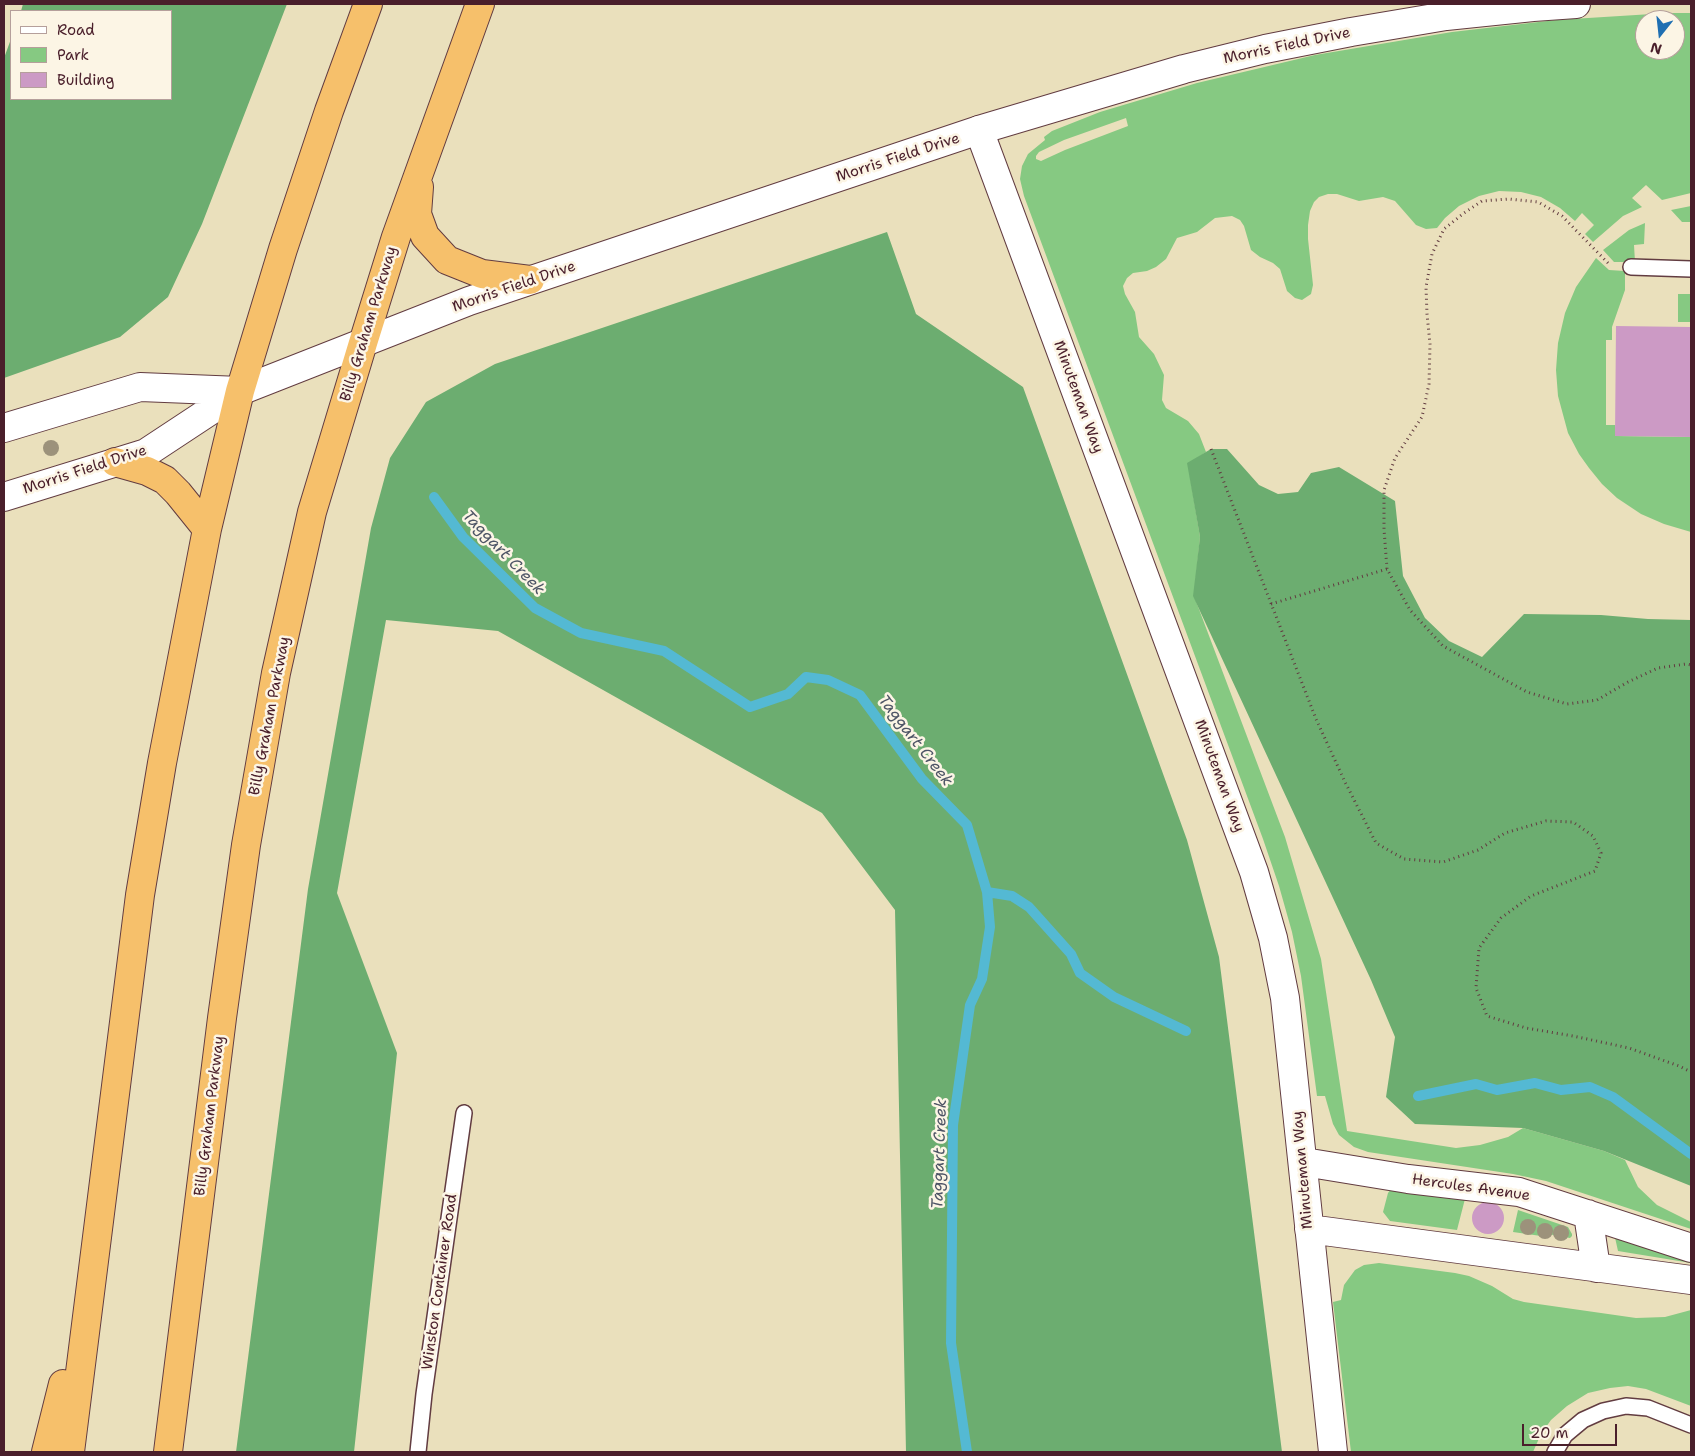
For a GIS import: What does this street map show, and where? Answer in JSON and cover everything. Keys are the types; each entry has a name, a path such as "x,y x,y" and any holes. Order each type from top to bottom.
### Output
{"highway":[{"path":"70,1452 140,895 162,763 207,529 240,391 283,249 326,120 368,4"},
{"name":"Billy Graham Parkway","path":"168,1452 246,845 273,693 312,512 396,237 480,4"},
{"path":"420,171 417,214 425,236 447,260 482,274 530,280"},
{"path":"115,462 147,471 165,480 207,529"},
{"path":"46,1452 95,1248"}],"street":[{"name":"Morris Field Drive","path":"4,497 146,453 240,391 469,301 979,130 1184,69 1265,49 1446,16 1533,6 1576,4"},
{"name":"Minuteman Way","path":"979,130 1254,872 1273,938 1286,998 1333,1452"},
{"name":"Morris Field Drive","path":"4,428 140,387 240,391"},
{"name":"Hercules Avenue","path":"1304,1162 1519,1192 1691,1248"},
{"path":"1588,1214 1596,1268"},
{"path":"1309,1229 1691,1280"}],"lane":[{"path":"1630,268 1691,269"},
{"name":"Winston Container Road","path":"418,1452 424,1394 464,1112"},
{"path":"1555,1452 1565,1435 1582,1420 1603,1411 1626,1406 1648,1408 1691,1425"}],"path":[{"path":"1630,268 1612,266 1562,216 1538,202 1509,199 1482,202 1444,229 1432,254 1426,287 1426,314 1430,344 1429,384 1422,417 1395,458 1384,490 1387,568 1410,610 1443,646 1527,692 1567,704 1597,700 1628,682 1658,668 1691,665"},
{"path":"1211,449 1316,719 1345,782 1376,842 1404,859 1444,862 1478,850 1505,833 1546,821 1573,822 1593,836 1601,853 1596,871 1531,896 1501,918 1479,948 1476,988 1487,1016 1526,1028 1629,1048 1691,1072"},
{"path":"1271,604 1387,568"}],"green space":[{"path":"23,4 287,4 202,224 168,297 120,337 4,378 4,58 10,42 10,100 172,100 172,10 21,10"},
{"path":"1685,13 1691,13 1691,193 1662,200 1646,185 1632,198 1642,207 1623,216 1593,242 1585,234 1594,225 1582,213 1575,221 1560,208 1541,197 1521,192 1499,191 1479,196 1459,206 1437,228 1426,229 1416,225 1395,201 1383,197 1359,201 1337,194 1328,194 1319,197 1314,202 1310,211 1308,239 1313,285 1311,294 1302,300 1295,298 1287,291 1280,269 1251,250 1244,226 1240,220 1232,216 1215,218 1197,232 1177,238 1166,259 1147,271 1133,273 1127,278 1123,286 1125,294 1135,312 1139,337 1154,354 1164,375 1162,400 1166,408 1188,421 1199,434 1206,452 1188,464 1200,537 1194,596 1285,837 1321,959 1347,1131 1456,1148 1480,1145 1508,1137 1523,1128 1604,1151 1625,1160 1638,1187 1657,1205 1691,1222 1691,1229 1546,1181 1513,1174 1368,1152 1354,1147 1339,1135 1333,1124 1325,1096 1317,1096 1301,976 1292,932 1279,886 1024,196 1020,179 1022,166 1028,154 1045,140 1044,137 1052,131 1100,112 1197,83 1315,55 1452,32 1556,20 1635,15 1635,60 1685,60","holes":["1126,118 1128,126 1041,161 1036,159 1039,152 1064,140"]},
{"path":"1691,206 1691,222 1682,222 1671,210"},
{"path":"1645,223 1644,244 1634,245 1635,262 1614,262 1603,250 1629,230"},
{"path":"887,232 916,314 1023,387 1187,840 1219,957 1282,1452 906,1452 895,910 822,813 498,631 386,620 337,893 397,1053 354,1452 236,1452 308,889 371,528 390,458 426,402 495,364"},
{"path":"1596,258 1609,270 1625,271 1625,290 1612,327 1612,340 1606,340 1606,425 1615,425 1616,436 1691,437 1691,532 1664,524 1641,514 1617,498 1589,468 1568,433 1558,396 1556,370 1558,343 1565,313 1576,287"},
{"path":"1678,294 1691,294 1691,322 1678,322"},
{"path":"1211,449 1227,449 1259,485 1278,494 1298,492 1311,473 1339,467 1395,501 1403,576 1425,618 1449,641 1482,657 1524,614 1601,615 1691,620 1691,1186 1604,1151 1523,1128 1415,1124 1386,1097 1395,1037 1371,980 1193,596 1200,537 1187,463"},
{"path":"1391,1189 1466,1195 1457,1230 1390,1221 1383,1212 1388,1193"},
{"path":"1518,1210 1568,1227 1572,1236 1570,1238 1548,1234 1548,1237 1513,1232"},
{"path":"1614,1233 1691,1260 1691,1263 1618,1251"},
{"path":"1379,1263 1469,1276 1492,1286 1513,1299 1524,1302 1636,1318 1665,1317 1691,1310 1691,1406 1646,1389 1628,1386 1610,1388 1588,1393 1567,1406 1551,1420 1541,1434 1533,1452 1351,1452 1333,1302 1341,1300 1344,1285 1355,1270 1364,1265"}],"building":[{"path":"1616,326 1691,327 1691,437 1615,436"},
{"path":"1488,1202 1499,1207 1504,1218 1499,1229 1488,1234 1477,1229 1472,1218 1477,1207"}],"waterway":[{"name":"Taggart Creek","path":"434,497 463,537 535,608 581,633 664,651 750,707 788,694 806,677 828,680 860,695 922,779 967,825 987,892 990,927 982,979 970,1005 953,1125 951,1343 967,1452"},
{"path":"987,892 1012,896 1029,907 1071,954 1080,973 1114,997 1186,1031"},
{"path":"1418,1096 1476,1084 1497,1090 1535,1083 1561,1090 1590,1087 1613,1097 1691,1154"}]}
